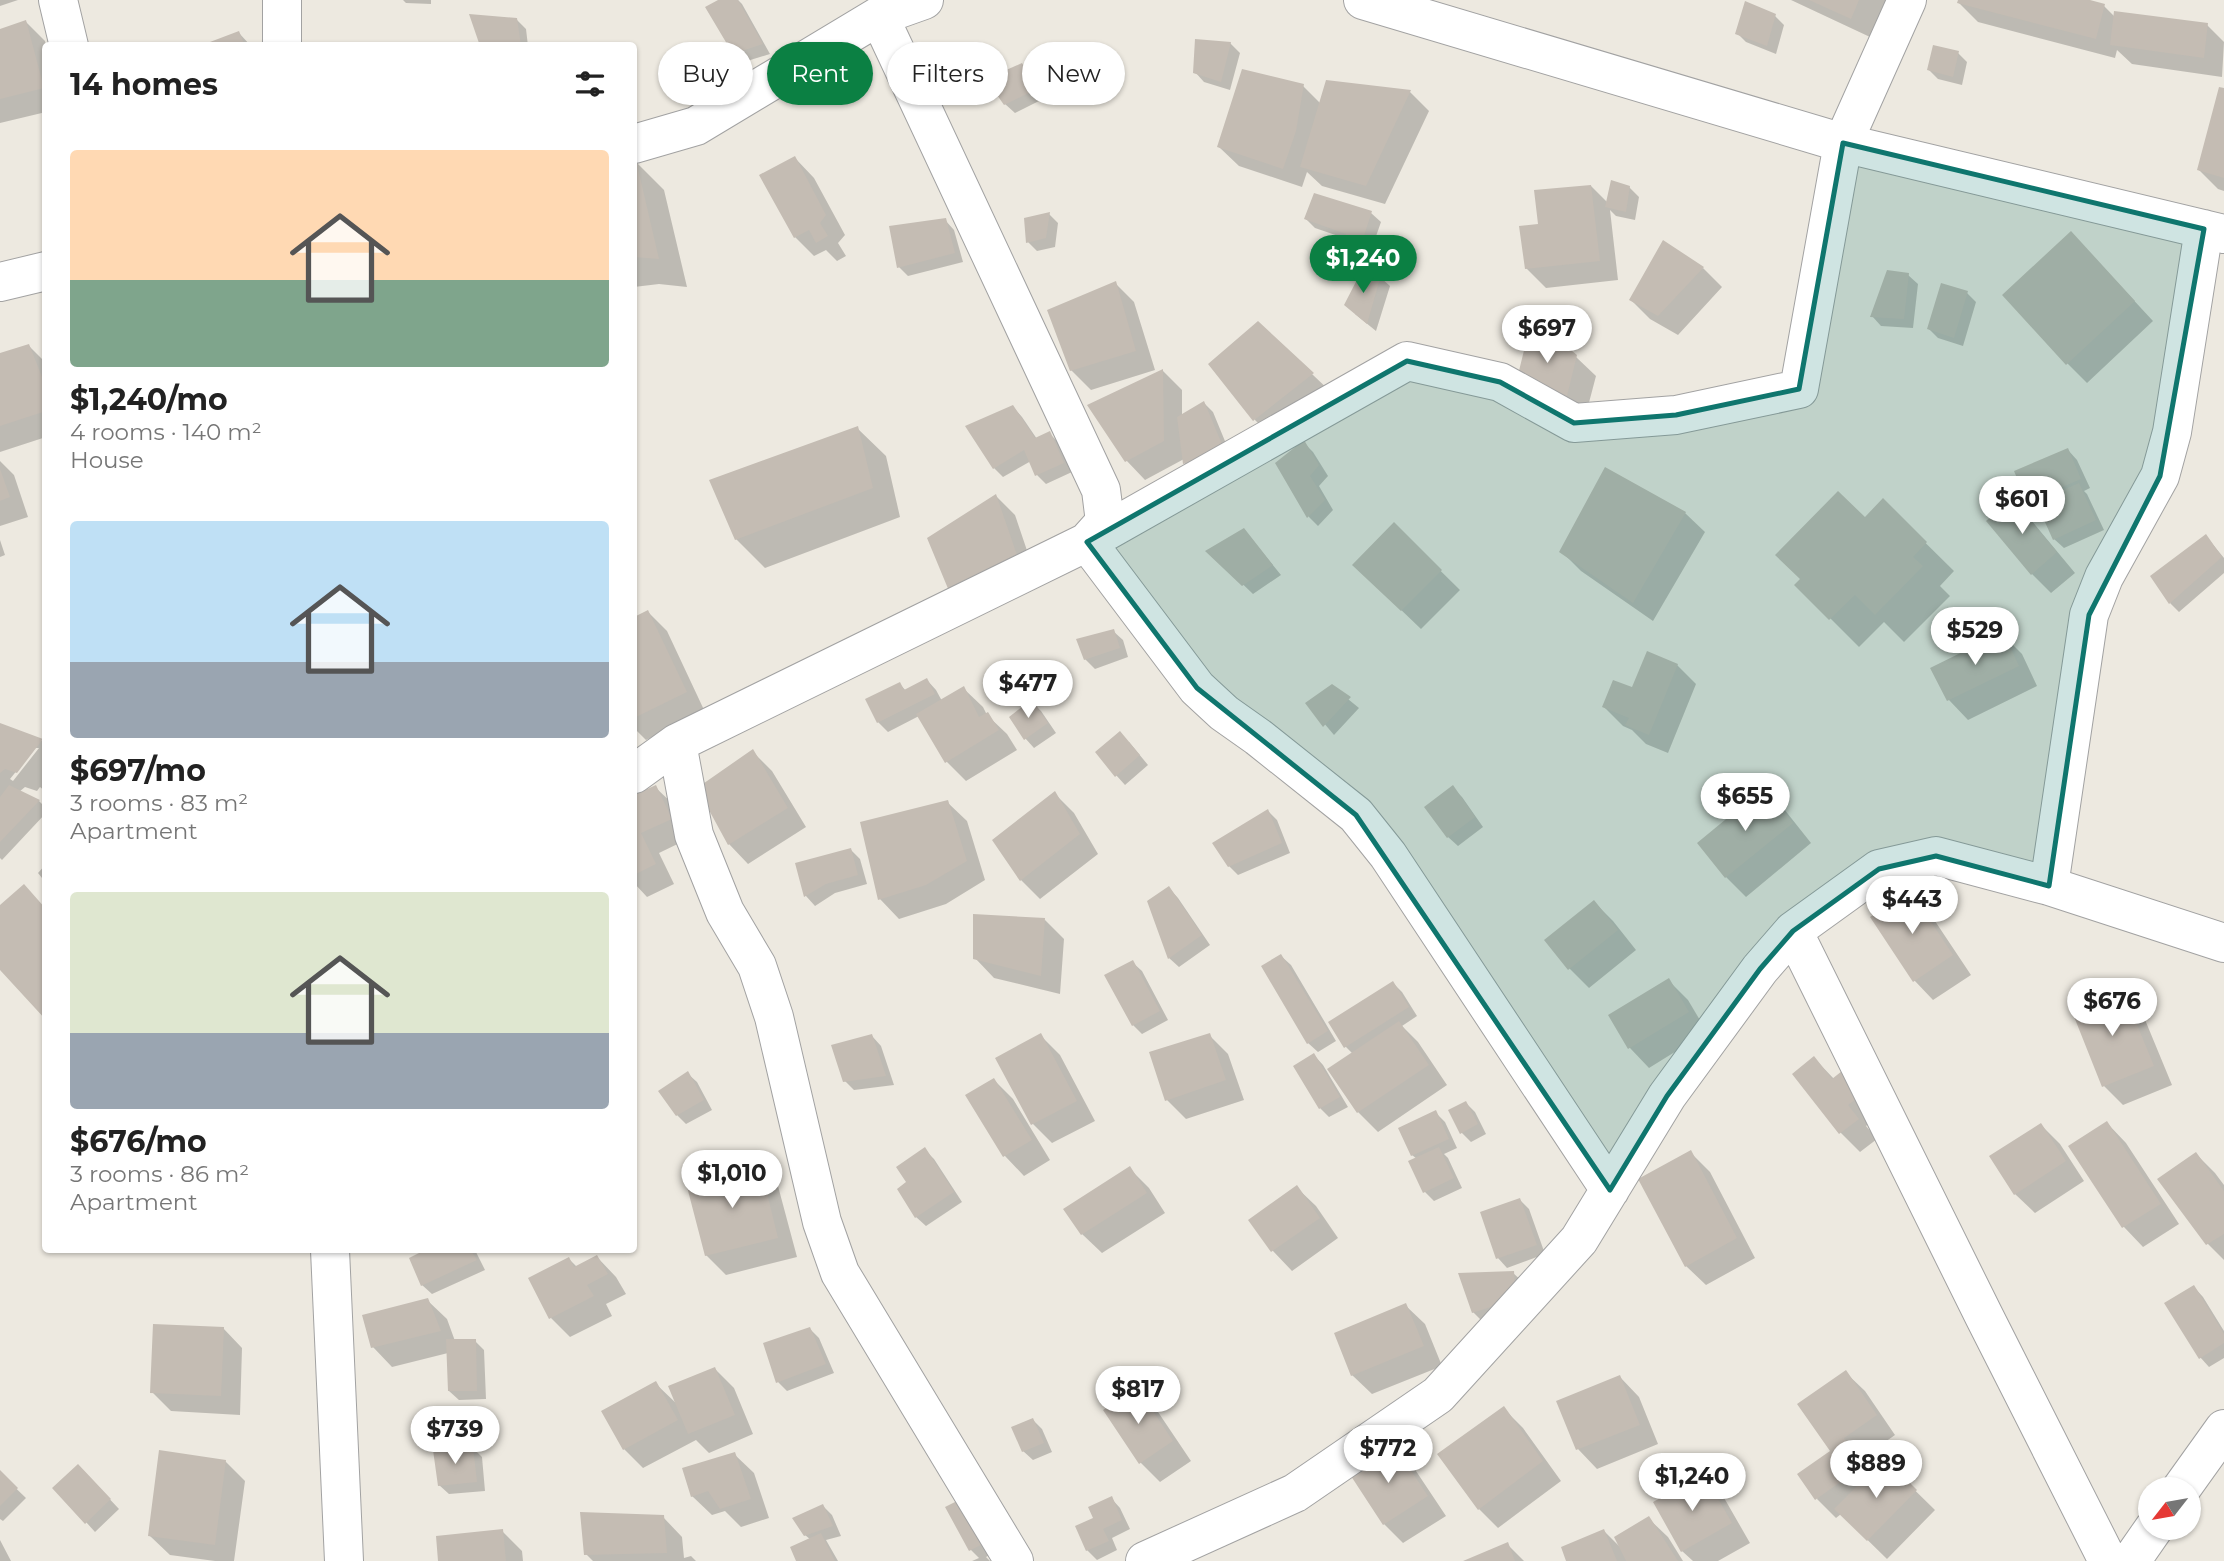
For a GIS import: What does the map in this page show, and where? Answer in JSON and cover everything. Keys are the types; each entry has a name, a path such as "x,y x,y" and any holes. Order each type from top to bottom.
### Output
{"street":[{"path":"58,0 68,42"},
{"path":"282,0 282,42"},
{"path":"637,143 696,126 879,16 924,0"},
{"path":"1363,0 1843,143 2214,232 2172,432 2160,475 2104,577 2089,615 2049,886"},
{"path":"637,772 677,743 1087,542 1407,361 1500,382 1574,423 1676,415 1799,389 1843,143 1907,0"},
{"path":"879,16 1101,490 1105,522 1087,542"},
{"path":"0,282 42,272"},
{"path":"1087,542 1198,688 1224,713 1356,815 1388,855 1610,1190"},
{"path":"677,743 694,835 725,912 757,967 770,1004 822,1222 840,1273 1014,1561"},
{"path":"1145,1561 1295,1493 1438,1395 1579,1240 1667,1097 1760,969 1793,932 1879,869 1936,856 2049,886 2224,943"},
{"path":"1793,932 2108,1561"},
{"path":"330,1253 344,1561"},
{"path":"2190,1477 2224,1429"},
{"path":"2130,1561 2145,1540"}],"highlighted area":[{"path":"1843,143 2204,229 2160,476 2089,615 2049,886 1936,856 1879,869 1793,931 1760,969 1667,1096 1610,1190 1356,815 1197,688 1087,542 1407,361 1500,382 1574,423 1676,415 1799,389"}],"building":[{"path":"718,0 738,0 763,44 753,47 753,42 726,42 705,7"},
{"path":"1809,0 1859,0 1851,19"},
{"path":"1958,0 2090,0 2105,4 2096,39 1957,3"},
{"path":"1745,1 1776,14 1767,46 1735,34"},
{"path":"2114,11 2208,23 2204,58 2110,45"},
{"path":"469,14 517,18 520,42 479,42"},
{"path":"26,20 42,88 0,99 0,29"},
{"path":"239,31 243,42 210,42"},
{"path":"1195,39 1231,42 1221,82 1193,73"},
{"path":"1933,45 1959,51 1953,77 1927,70"},
{"path":"1022,63 1022,96 1008,103 1008,69"},
{"path":"1242,69 1304,84 1296,131 1283,169 1217,147"},
{"path":"1326,80 1411,90 1366,186 1300,167"},
{"path":"2219,87 2224,88 2224,178 2197,170"},
{"path":"795,156 826,215 820,223 828,236 816,243 809,230 794,238 759,175"},
{"path":"637,164 659,259 637,257"},
{"path":"1611,180 1630,186 1626,212 1605,207"},
{"path":"1591,185 1600,261 1525,269 1519,226 1538,224 1534,190"},
{"path":"1314,193 1372,211 1359,251 1343,246 1346,234 1304,219"},
{"path":"1050,212 1046,238 1026,243 1024,218"},
{"path":"946,218 955,253 897,268 889,226"},
{"path":"2071,231 2135,301 2066,365 2002,295"},
{"path":"1663,240 1704,267 1658,316 1629,300"},
{"path":"1887,270 1909,273 1904,319 1870,317"},
{"path":"1361,272 1381,275 1367,324 1344,305"},
{"path":"1116,281 1136,351 1070,371 1047,310"},
{"path":"1941,283 1968,291 1954,338 1927,329"},
{"path":"1258,321 1314,373 1253,421 1208,364"},
{"path":"1528,334 1561,342 1577,355 1567,396 1516,383"},
{"path":"29,344 42,377 42,412 0,426 0,353"},
{"path":"1163,369 1164,441 1125,462 1087,405"},
{"path":"1204,401 1226,454 1183,464 1177,417"},
{"path":"1013,405 1035,438 1050,431 1064,463 1035,476 1024,450 993,469 965,426"},
{"path":"858,426 873,488 735,540 709,480"},
{"path":"1304,440 1319,465 1310,476 1325,500 1307,518 1275,463"},
{"path":"2068,448 2081,479 2027,502 2014,471"},
{"path":"1605,467 1686,512 1633,603 1559,552"},
{"path":"0,469 10,497 0,501"},
{"path":"2079,483 2096,520 2053,540 2036,502"},
{"path":"1838,491 1865,517 1883,498 1927,542 1913,557 1923,566 1875,615 1855,595 1829,620 1794,585 1800,579 1775,555"},
{"path":"996,494 1019,561 949,591 927,538"},
{"path":"2012,498 2057,552 2031,575 1986,521"},
{"path":"1394,522 1442,570 1401,611 1352,565"},
{"path":"1244,528 1273,565 1242,586 1205,551"},
{"path":"2206,534 2222,557 2169,604 2150,576"},
{"path":"648,610 687,692 637,717 637,616"},
{"path":"1114,629 1120,648 1084,660 1076,639"},
{"path":"2003,632 2019,666 1947,701 1930,668"},
{"path":"1647,651 1678,664 1649,735 1625,725 1629,718 1602,707 1613,680 1632,687"},
{"path":"927,678 935,694 877,723 865,699 900,682 904,690"},
{"path":"1332,684 1351,697 1323,727 1305,703"},
{"path":"964,686 979,717 988,712 999,730 945,763 916,714"},
{"path":"1032,699 1048,723 1024,740 1009,717"},
{"path":"0,723 42,739 17,773 5,769 0,773"},
{"path":"1120,731 1140,755 1115,777 1095,752"},
{"path":"753,749 788,808 728,845 697,788"},
{"path":"9,785 40,800 0,842 0,797"},
{"path":"656,785 672,819 641,833 656,864 637,874 637,794"},
{"path":"1453,785 1475,817 1447,838 1424,807"},
{"path":"1765,787 1793,823 1725,878 1697,843"},
{"path":"1055,791 1080,834 1020,881 992,840"},
{"path":"948,800 967,861 926,885 878,900 860,822"},
{"path":"1268,809 1282,843 1228,867 1212,843"},
{"path":"851,848 858,875 826,884 804,897 795,863"},
{"path":"24,884 42,904 42,1016 0,970 0,905"},
{"path":"1169,886 1202,935 1168,959 1147,901"},
{"path":"1910,890 1953,955 1913,982 1870,917"},
{"path":"1594,900 1618,930 1568,970 1544,940"},
{"path":"973,914 1045,918 1041,976 973,959"},
{"path":"1281,954 1328,1031 1307,1044 1261,966"},
{"path":"1133,960 1160,1011 1132,1026 1104,975"},
{"path":"1669,978 1689,1012 1628,1049 1608,1015"},
{"path":"1393,981 1409,1007 1344,1048 1328,1022"},
{"path":"2122,988 2154,1066 2102,1087 2071,1009"},
{"path":"1399,1021 1429,1065 1357,1113 1327,1069"},
{"path":"1041,1033 1077,1101 1031,1125 995,1058"},
{"path":"1210,1033 1226,1080 1165,1101 1149,1052"},
{"path":"872,1034 886,1076 843,1082 831,1045"},
{"path":"1314,1053 1340,1097 1319,1109 1293,1066"},
{"path":"1814,1056 1832,1079 1842,1071 1861,1095 1848,1105 1859,1119 1839,1134 1792,1074"},
{"path":"688,1071 704,1100 676,1116 658,1091"},
{"path":"994,1078 1032,1140 1003,1157 965,1095"},
{"path":"1466,1101 1478,1124 1460,1134 1448,1110"},
{"path":"1436,1110 1449,1139 1411,1156 1398,1128"},
{"path":"2107,1121 2161,1204 2122,1228 2068,1146"},
{"path":"2041,1123 2066,1161 2014,1195 1989,1156"},
{"path":"925,1147 954,1192 915,1218 897,1189 906,1182 896,1167"},
{"path":"1439,1147 1454,1178 1423,1193 1408,1161"},
{"path":"1691,1150 1737,1238 1685,1267 1638,1179"},
{"path":"2196,1152 2224,1191 2224,1234 2206,1245 2157,1179"},
{"path":"760,1165 778,1238 705,1256 686,1183"},
{"path":"1130,1166 1147,1193 1081,1235 1063,1209"},
{"path":"1297,1185 1320,1218 1271,1252 1248,1220"},
{"path":"1520,1198 1537,1245 1496,1259 1480,1212"},
{"path":"419,1253 473,1253 477,1260 421,1286 409,1258"},
{"path":"597,1255 608,1274 587,1285 594,1296 549,1319 528,1278 569,1257 574,1267"},
{"path":"1514,1271 1516,1299 1472,1313 1458,1273"},
{"path":"2194,1285 2224,1334 2224,1343 2199,1359 2164,1303"},
{"path":"428,1298 441,1331 371,1348 362,1315"},
{"path":"1406,1303 1424,1346 1351,1376 1334,1333"},
{"path":"153,1324 224,1327 221,1396 150,1393"},
{"path":"810,1327 826,1364 776,1383 763,1343"},
{"path":"446,1339 476,1339 477,1391 448,1391"},
{"path":"715,1367 735,1415 688,1434 668,1386"},
{"path":"1846,1370 1877,1415 1844,1438 1863,1466 1815,1500 1797,1474 1830,1451 1797,1404"},
{"path":"1620,1375 1640,1425 1576,1450 1556,1401"},
{"path":"656,1381 678,1420 623,1450 601,1411"},
{"path":"1137,1387 1173,1441 1139,1464 1103,1410"},
{"path":"1504,1406 1543,1461 1478,1510 1437,1454"},
{"path":"1033,1418 1044,1443 1022,1452 1011,1427"},
{"path":"1393,1444 1428,1496 1383,1525 1349,1473"},
{"path":"473,1446 477,1482 438,1486 433,1450"},
{"path":"159,1450 226,1460 215,1545 148,1536"},
{"path":"735,1452 751,1499 720,1509 708,1491 691,1497 682,1468"},
{"path":"1885,1458 1917,1490 1867,1541 1834,1509"},
{"path":"78,1464 111,1499 85,1524 52,1488"},
{"path":"0,1470 18,1488 0,1506"},
{"path":"1704,1474 1732,1523 1681,1552 1653,1502"},
{"path":"1112,1496 1122,1520 1103,1529 1109,1541 1086,1551 1075,1526 1093,1518 1088,1507"},
{"path":"965,1497 989,1541 969,1551 945,1507"},
{"path":"823,1504 833,1526 804,1536 792,1518"},
{"path":"580,1512 664,1515 667,1553 584,1555"},
{"path":"1649,1516 1678,1561 1626,1561 1614,1537"},
{"path":"503,1529 506,1561 438,1561 436,1536"},
{"path":"1604,1529 1617,1561 1566,1561 1561,1547"},
{"path":"821,1533 835,1561 796,1561 790,1547"},
{"path":"1508,1542 1515,1561 1463,1561"}]}
